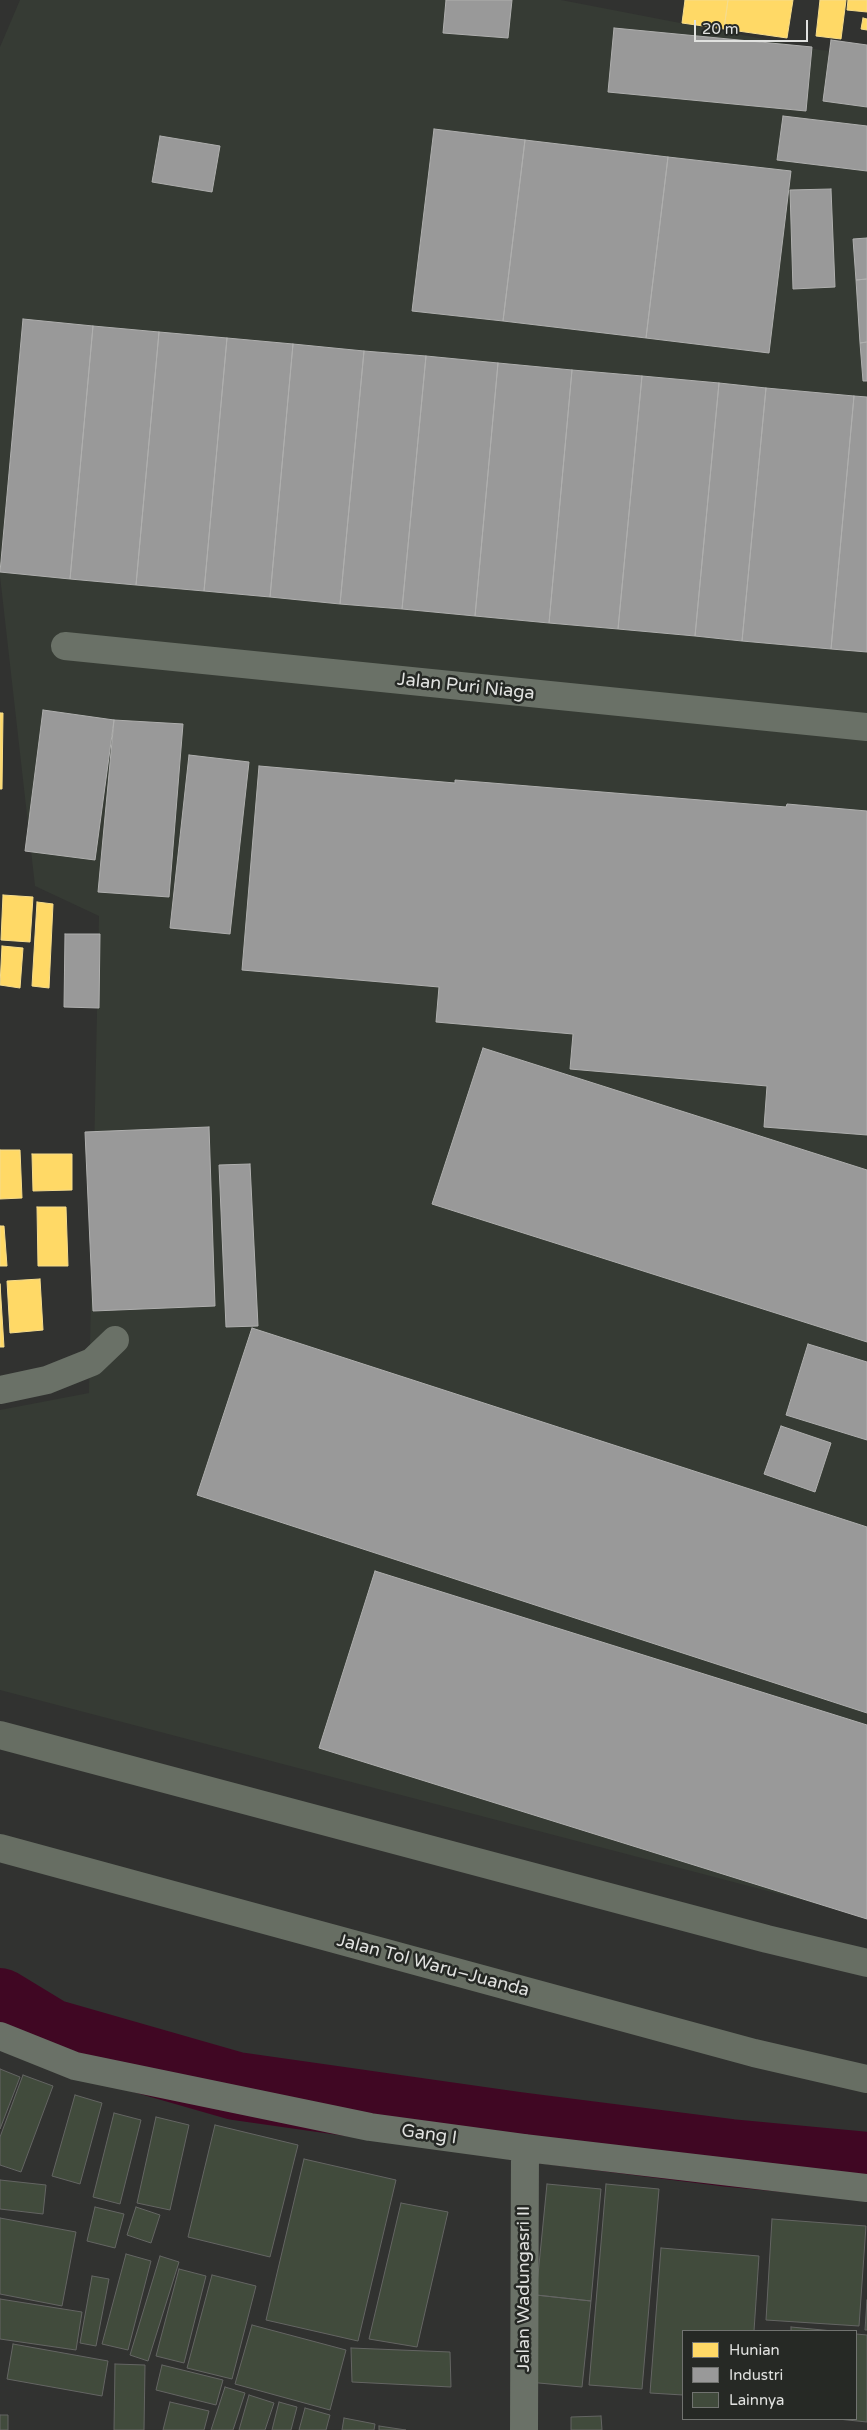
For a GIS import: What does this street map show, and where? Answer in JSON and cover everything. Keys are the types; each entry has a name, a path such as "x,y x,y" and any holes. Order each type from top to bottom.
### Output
{"highway":[{"path":"0,1735 768,1940 867,1963"},
{"name":"Jalan Tol Waru–Juanda","path":"0,1848 744,2050 867,2079"}],"street":[{"name":"Jalan Puri Niaga","path":"65,646 867,728"},
{"path":"0,1390 47,1380 92,1362 115,1340"},
{"name":"Gang I","path":"0,2036 75,2066 370,2127 525,2148 867,2188"},
{"name":"Jalan Wadungasri II","path":"524,2430 525,2148"}],"shaded area":[{"path":"20,0 561,0 820,50 867,53 867,1917 0,1690 0,1410 89,1393 99,916 35,886 0,576 0,47"}],"building: Hunian":[{"path":"685,0 728,0 724,29 682,23"},
{"path":"728,0 793,0 787,38 724,29"},
{"path":"820,0 846,0 841,39 816,36"},
{"path":"848,0 867,0 867,12 847,10"},
{"path":"863,18 867,19 867,30 861,29"},
{"path":"0,713 3,713 2,789 0,789"},
{"path":"3,895 33,897 30,942 1,940"},
{"path":"37,902 53,904 49,988 32,986"},
{"path":"2,946 23,948 20,988 0,985"},
{"path":"0,1150 20,1150 22,1198 0,1199"},
{"path":"32,1154 72,1154 72,1190 33,1191"},
{"path":"37,1207 66,1207 68,1266 38,1266"},
{"path":"0,1226 4,1226 7,1266 0,1266"},
{"path":"40,1279 43,1330 10,1333 7,1281"},
{"path":"0,1284 4,1347 0,1347"}],"building: Industri":[{"path":"446,0 512,0 508,38 443,33"},
{"path":"614,28 812,47 806,111 608,92"},
{"path":"831,40 867,45 867,107 823,101"},
{"path":"783,116 867,126 867,171 777,160"},
{"path":"434,129 525,140 503,321 412,311"},
{"path":"160,136 220,146 212,192 152,182"},
{"path":"525,140 668,157 646,338 503,321"},
{"path":"668,157 791,171 769,353 646,338"},
{"path":"831,189 835,287 793,289 790,190"},
{"path":"867,238 867,279 856,280 853,239"},
{"path":"867,279 867,342 860,343 856,280"},
{"path":"23,319 93,326 70,579 0,572"},
{"path":"93,326 159,332 136,585 70,579"},
{"path":"159,332 227,338 204,591 136,585"},
{"path":"227,338 293,344 270,597 204,591"},
{"path":"867,342 867,381 863,381 860,343"},
{"path":"293,344 364,351 340,604 270,597"},
{"path":"364,351 426,356 402,609 340,604"},
{"path":"426,356 498,363 475,616 402,609"},
{"path":"498,363 572,370 549,623 475,616"},
{"path":"572,370 642,376 618,629 549,623"},
{"path":"642,376 719,383 695,636 618,629"},
{"path":"719,383 766,388 742,641 695,636"},
{"path":"766,388 854,396 831,649 742,641"},
{"path":"854,396 867,397 867,652 831,649"},
{"path":"43,710 114,720 95,860 25,851"},
{"path":"114,720 183,724 169,897 98,892"},
{"path":"189,755 249,762 230,934 170,928"},
{"path":"259,766 455,783 455,780 786,807 787,804 867,811 867,1135 764,1127 767,1086 570,1069 573,1034 436,1022 439,987 242,970"},
{"path":"65,934 100,934 99,1008 64,1007"},
{"path":"483,1048 867,1170 867,1342 432,1204"},
{"path":"209,1127 215,1306 93,1311 85,1132"},
{"path":"250,1164 258,1326 226,1327 219,1165"},
{"path":"252,1328 867,1527 867,1713 197,1495"},
{"path":"808,1344 867,1362 867,1440 786,1415"},
{"path":"781,1426 831,1443 815,1492 764,1474"},
{"path":"375,1571 867,1725 867,1919 319,1748"}],"building: Lainnya":[{"path":"0,2069 20,2077 0,2129"},
{"path":"23,2075 53,2086 21,2172 0,2165 0,2137"},
{"path":"75,2095 102,2103 80,2184 52,2176"},
{"path":"114,2113 141,2120 120,2204 93,2197"},
{"path":"156,2117 189,2125 170,2210 137,2203"},
{"path":"215,2125 298,2145 270,2257 188,2237"},
{"path":"304,2159 396,2180 358,2341 266,2320"},
{"path":"0,2180 46,2185 43,2214 0,2209"},
{"path":"547,2184 601,2189 591,2301 536,2295"},
{"path":"606,2184 659,2189 642,2389 589,2385"},
{"path":"401,2203 448,2212 417,2347 369,2339"},
{"path":"95,2207 124,2214 115,2248 87,2241"},
{"path":"136,2207 160,2215 151,2243 127,2235"},
{"path":"0,2218 76,2232 62,2306 0,2294"},
{"path":"772,2219 866,2226 859,2326 766,2320"},
{"path":"661,2248 759,2256 754,2330 682,2330 682,2395 650,2393"},
{"path":"126,2254 151,2261 128,2350 102,2344"},
{"path":"160,2256 179,2262 148,2361 130,2355"},
{"path":"179,2269 206,2276 184,2363 156,2356"},
{"path":"212,2275 256,2286 232,2379 187,2368"},
{"path":"92,2276 109,2279 96,2346 80,2343"},
{"path":"536,2295 591,2301 582,2387 528,2382"},
{"path":"0,2299 82,2312 76,2350 0,2339"},
{"path":"867,2300 867,2330 865,2330"},
{"path":"252,2325 346,2350 330,2410 235,2384"},
{"path":"791,2327 822,2330 791,2330"},
{"path":"857,2334 867,2335 867,2422 848,2420 857,2420"},
{"path":"13,2344 108,2361 102,2396 7,2379"},
{"path":"351,2348 450,2352 451,2387 352,2382"},
{"path":"115,2364 145,2365 144,2430 114,2430"},
{"path":"162,2365 223,2380 216,2405 156,2390"},
{"path":"225,2387 245,2393 233,2430 211,2430"},
{"path":"249,2395 274,2403 265,2430 239,2430"},
{"path":"170,2402 209,2411 204,2430 163,2430"},
{"path":"279,2402 297,2407 291,2430 272,2430"},
{"path":"305,2408 330,2415 326,2430 299,2430"},
{"path":"0,2415 8,2415 8,2430 0,2430"},
{"path":"601,2416 602,2430 571,2430 571,2417"},
{"path":"344,2418 375,2424 374,2430 342,2430"},
{"path":"379,2426 406,2430 379,2430"}],"waterway":[{"path":"0,2002 51,2033 236,2086 517,2126 730,2153 867,2166"}]}
